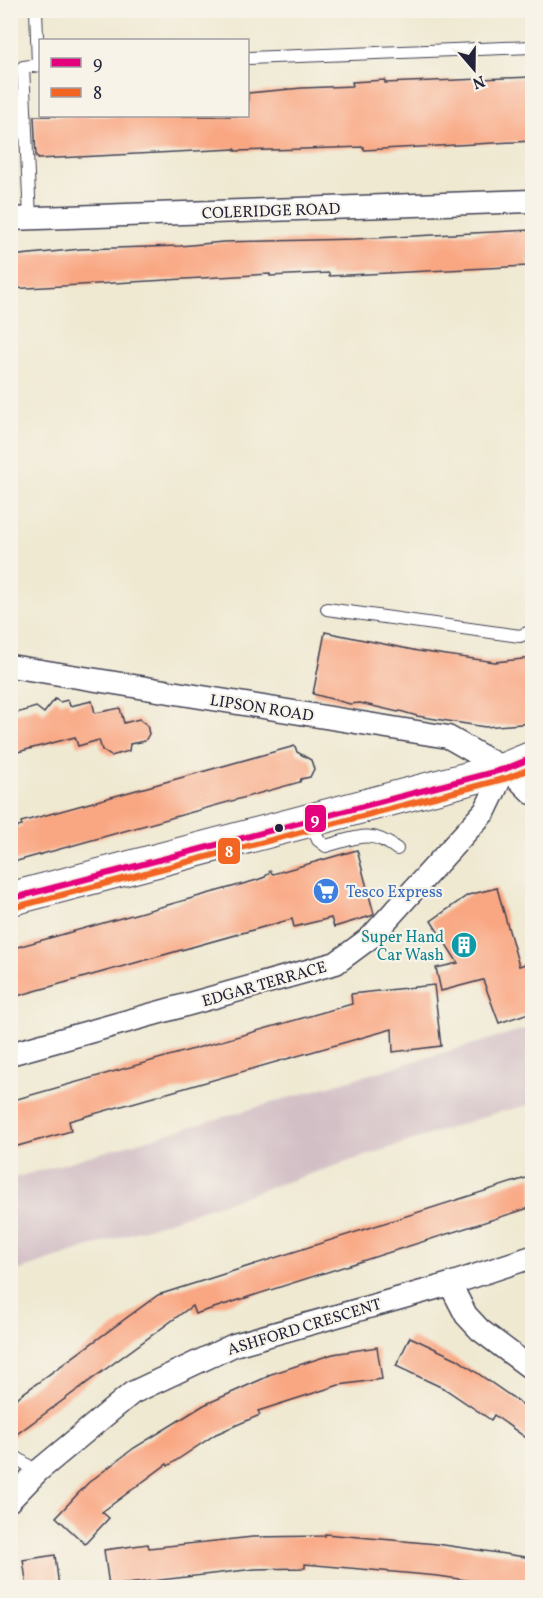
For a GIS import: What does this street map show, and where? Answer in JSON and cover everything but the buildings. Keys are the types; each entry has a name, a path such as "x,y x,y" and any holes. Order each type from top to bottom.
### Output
{"main road":[{"path":"10,899 519,764"}],"street":[{"name":"COLERIDGE ROAD","path":"20,218 532,201"},
{"name":"LIPSON ROAD","path":"10,666 448,737 519,764 513,774 532,793"},
{"name":"EDGAR TERRACE","path":"10,1054 336,963 371,937 485,811 519,764"},
{"name":"ASHFORD CRESCENT","path":"10,1500 36,1472 132,1393 234,1345 450,1284 532,1257"},
{"path":"450,1284 466,1315 480,1330 532,1369"}],"lane":[{"path":"20,218 23,67 39,65 36,10"},
{"path":"249,58 532,47"},
{"path":"327,609 520,636 532,632"},
{"path":"312,819 318,840 326,846 367,836 383,838 397,849"},
{"path":"10,1454 36,1472"}],"shaded area":[{"path":"532,1027 532,1104 492,1114 11,1273 11,1179"}],"transit line":[{"name":"9","path":"10,899 505,769 532,758"},
{"name":"8","path":"12,908 507,778 532,768"}],"place":[{"name":"Tesco Express","path":"326,891"},
{"name":"Super Hand Car Wash","path":"464,945"}]}
